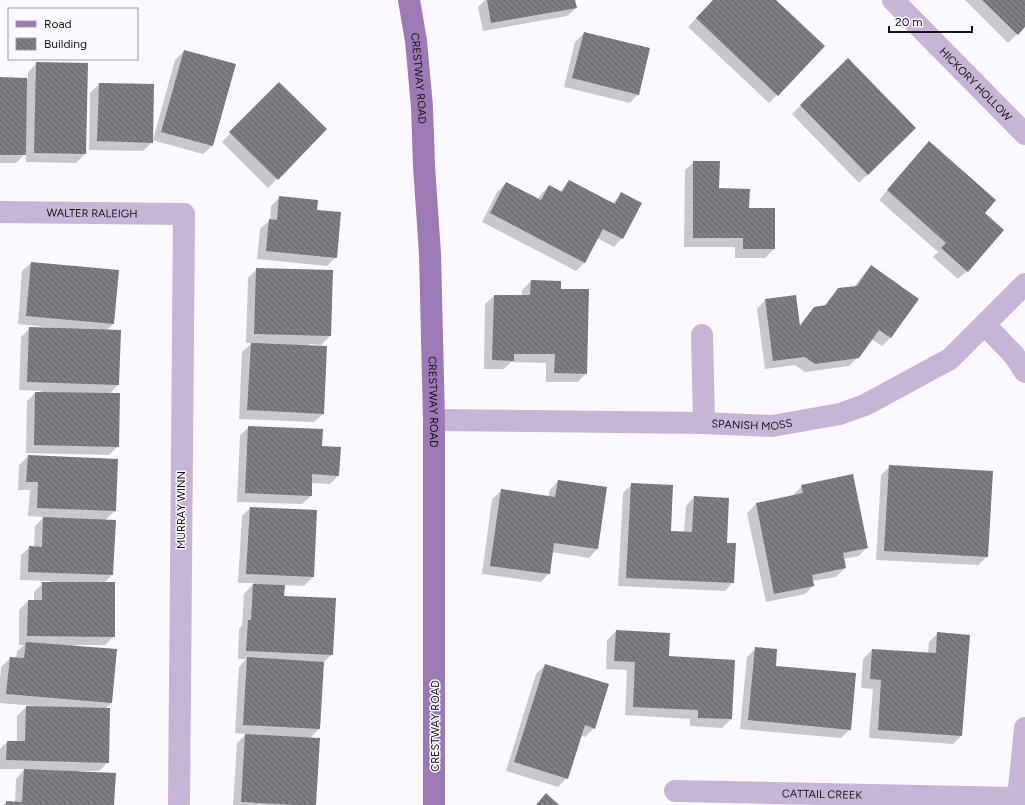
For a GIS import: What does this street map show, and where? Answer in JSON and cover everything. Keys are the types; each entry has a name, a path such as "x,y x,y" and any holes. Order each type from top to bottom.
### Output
{"main road":[{"name":"CRESTWAY ROAD","path":"409,0 416,41 422,107 424,166 430,254 434,420 434,805"}],"street":[{"name":"HICKORY HOLLOW","path":"893,0 1025,134"},
{"name":"WALTER RALEIGH","path":"0,212 184,214"},
{"name":"MURRAY WINN","path":"179,805 184,214"},
{"name":"SPANISH MOSS","path":"434,420 704,423 772,426 840,414 865,404 950,359 1025,284"},
{"path":"985,325 1014,355 1025,372"},
{"path":"702,334 704,423"},
{"path":"1018,802 1025,728"},
{"name":"CATTAIL CREEK","path":"675,791 1018,802"}],"building":[{"path":"487,0 575,0 577,8 491,23"},
{"path":"713,0 776,0 825,46 778,96 696,18"},
{"path":"982,0 1025,0 1025,27 1018,35"},
{"path":"584,32 650,48 639,95 572,78"},
{"path":"184,50 236,64 213,146 161,132"},
{"path":"848,58 916,128 868,175 800,105"},
{"path":"36,62 88,63 86,154 34,153"},
{"path":"0,77 27,78 26,155 0,155"},
{"path":"279,82 327,129 278,180 229,132"},
{"path":"99,83 154,84 153,143 97,141"},
{"path":"929,141 996,200 985,213 1004,230 968,272 941,248 946,243 887,190"},
{"path":"693,161 720,161 719,188 750,189 749,208 775,208 775,249 743,249 743,238 693,238"},
{"path":"569,180 615,204 621,192 642,203 623,239 603,229 585,263 490,213 506,182 541,200 549,185 562,192"},
{"path":"279,196 318,200 317,210 341,212 337,258 266,251 269,219 277,220"},
{"path":"31,262 119,270 114,324 26,316"},
{"path":"871,265 919,299 891,338 879,330 859,358 815,364 805,357 773,361 765,299 796,295 800,326 814,307 826,305 838,288 857,286"},
{"path":"256,268 333,270 331,336 254,334"},
{"path":"531,280 561,281 561,289 589,289 587,374 554,373 555,354 514,354 514,361 492,360 494,295 530,295"},
{"path":"29,327 121,330 119,385 27,382"},
{"path":"251,343 327,346 324,414 247,410"},
{"path":"35,392 120,393 119,447 34,445"},
{"path":"248,426 323,429 322,446 341,447 339,476 312,474 312,496 245,493"},
{"path":"28,455 118,459 116,511 37,508 38,482 26,482"},
{"path":"889,465 993,471 988,557 884,551"},
{"path":"853,474 868,548 843,553 846,568 812,575 814,586 774,594 756,503 803,493 801,485"},
{"path":"558,480 607,487 598,549 554,543 550,574 490,566 501,489 555,497"},
{"path":"631,483 673,485 671,531 692,532 694,496 729,498 727,543 736,543 734,583 626,578"},
{"path":"250,507 317,510 314,577 246,574"},
{"path":"43,517 116,520 113,575 28,572 29,546 42,547"},
{"path":"42,582 115,582 115,637 27,636 28,600 42,600"},
{"path":"253,584 285,585 284,596 336,598 333,655 246,651 248,620 251,620"},
{"path":"616,630 670,633 669,656 735,660 732,719 698,718 698,710 633,707 635,662 614,661"},
{"path":"937,632 970,635 962,736 878,730 881,680 870,679 872,649 936,653"},
{"path":"26,642 117,649 112,703 6,694 10,657 24,658"},
{"path":"755,647 777,649 776,666 856,673 851,730 748,720"},
{"path":"247,657 324,662 320,729 243,725"},
{"path":"545,664 609,684 595,729 585,725 568,779 514,762"},
{"path":"26,706 110,708 109,763 6,760 7,741 25,741"},
{"path":"245,734 320,738 316,805 241,802"},
{"path":"24,769 116,773 114,805 6,805 6,801 22,802"},
{"path":"546,793 559,805 536,805"}]}
